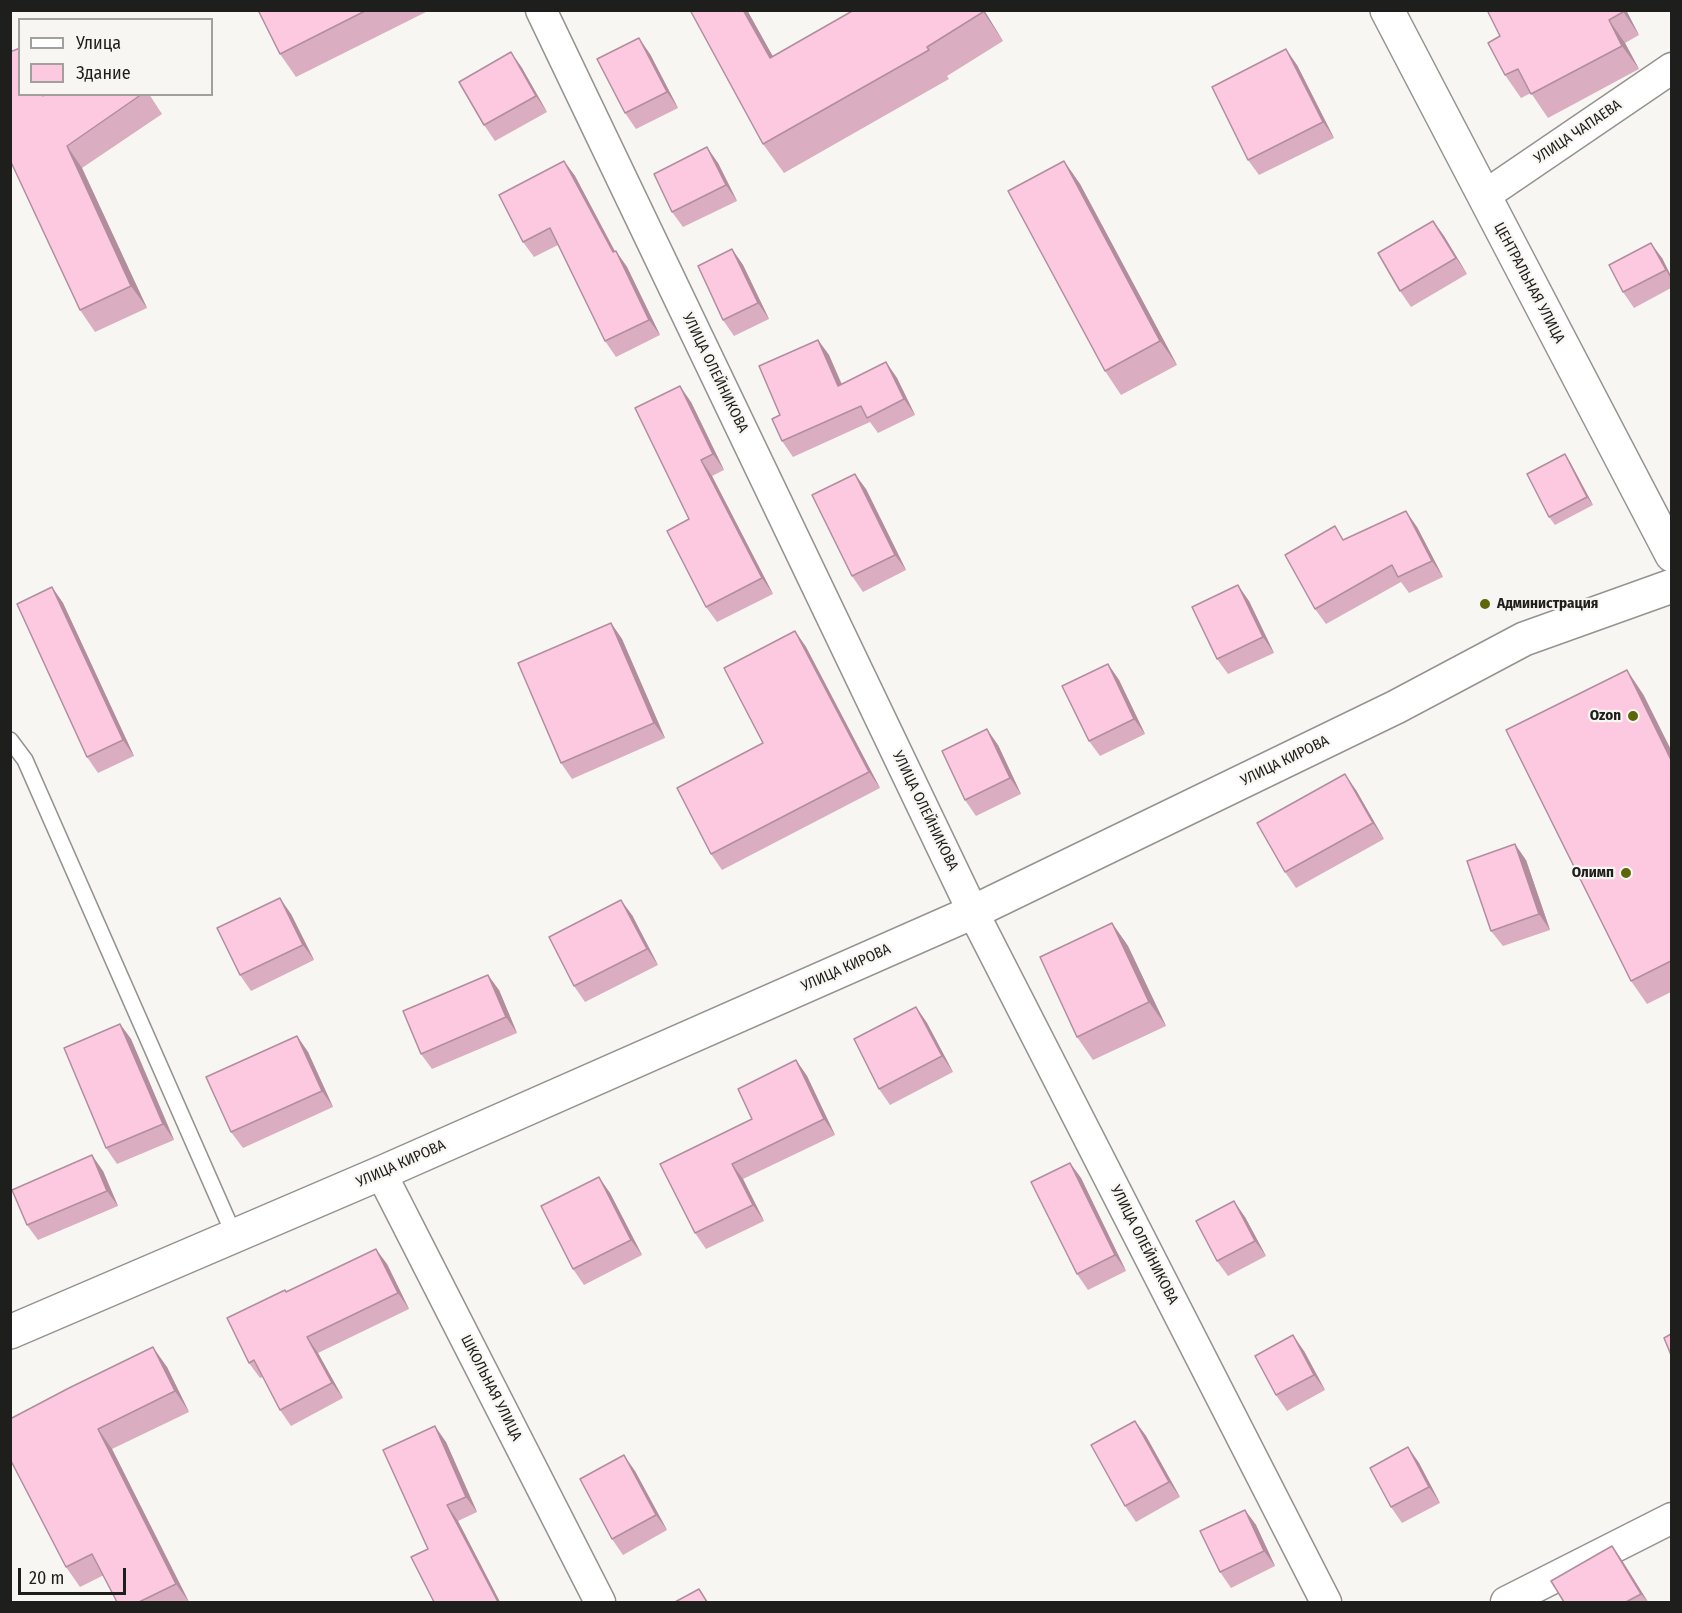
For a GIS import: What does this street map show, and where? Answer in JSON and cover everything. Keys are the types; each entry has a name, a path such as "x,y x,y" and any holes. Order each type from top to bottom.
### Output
{"street":[{"name":"УЛИЦА ОЛЕЙНИКОВА","path":"541,10 973,912 1326,1602"},
{"name":"ЦЕНТРАЛЬНАЯ УЛИЦА","path":"1387,10 1671,555"},
{"name":"УЛИЦА ЧАПАЕВА","path":"1484,196 1671,68"},
{"name":"УЛИЦА КИРОВА","path":"10,1332 235,1237 973,912 1396,707 1524,639 1671,586"},
{"name":"ШКОЛЬНАЯ УЛИЦА","path":"381,1173 600,1602"},
{"path":"1506,1602 1671,1518"}],"lane":[{"path":"10,740 25,760 235,1237"}],"building":[{"path":"258,10 367,10 280,54"},
{"path":"690,10 743,10 770,58 854,10 982,10 983,12 927,47 929,50 763,144"},
{"path":"1487,10 1622,10 1623,12 1609,20 1622,46 1531,94 1518,69 1505,75 1488,43 1500,36"},
{"path":"639,38 667,92 625,113 597,59"},
{"path":"18,49 18,96 139,96 67,146 131,286 80,310 10,160 10,52"},
{"path":"1286,49 1323,122 1248,160 1212,87"},
{"path":"511,52 536,96 484,125 459,82"},
{"path":"707,147 726,185 672,212 654,174"},
{"path":"564,161 613,252 616,251 649,320 605,341 550,228 523,242 499,195"},
{"path":"1064,161 1160,341 1105,371 1008,191"},
{"path":"1433,221 1456,258 1400,291 1378,253"},
{"path":"1651,243 1666,270 1623,292 1609,265"},
{"path":"732,249 758,303 723,320 698,266"},
{"path":"818,340 838,386 886,362 904,399 867,418 861,406 782,441 772,419 780,415 759,366"},
{"path":"680,386 713,454 701,460 762,578 706,607 667,531 689,519 635,408"},
{"path":"1565,454 1587,497 1549,517 1527,474"},
{"path":"855,474 895,555 852,576 812,495"},
{"path":"1406,511 1432,561 1398,577 1392,565 1315,609 1285,555 1335,526 1343,540"},
{"path":"1238,585 1263,637 1217,659 1192,607"},
{"path":"52,587 123,740 87,757 17,604"},
{"path":"611,623 654,723 561,763 518,663"},
{"path":"795,631 869,772 711,854 677,788 763,743 724,668"},
{"path":"1108,664 1134,719 1089,741 1062,686"},
{"name":"Олимп","path":"1627,670 1671,760 1671,961 1631,981 1506,730"},
{"path":"987,729 1010,778 965,800 942,751"},
{"path":"1345,774 1373,823 1285,872 1257,823"},
{"path":"1515,844 1539,914 1491,931 1467,861"},
{"path":"280,898 303,945 240,975 217,928"},
{"path":"621,900 647,949 574,986 549,937"},
{"path":"1112,923 1149,1002 1077,1037 1040,957"},
{"path":"488,975 506,1017 421,1054 403,1011"},
{"path":"916,1007 942,1056 879,1089 854,1039"},
{"path":"120,1024 163,1124 106,1148 64,1048"},
{"path":"297,1036 322,1091 231,1132 206,1077"},
{"path":"796,1060 824,1119 732,1164 753,1205 695,1233 660,1164 752,1119 738,1089"},
{"path":"92,1155 107,1191 27,1225 12,1190"},
{"path":"1070,1163 1115,1255 1077,1274 1031,1182"},
{"path":"599,1177 631,1240 573,1269 541,1206"},
{"path":"1234,1201 1255,1241 1217,1261 1196,1221"},
{"path":"376,1249 398,1293 307,1337 332,1383 280,1410 254,1360 249,1363 227,1318"},
{"path":"1671,1334 1671,1355 1664,1338"},
{"path":"1293,1335 1314,1375 1276,1395 1255,1356"},
{"path":"153,1347 175,1391 98,1429 176,1584 139,1602 117,1602 92,1554 66,1567 10,1459 10,1419"},
{"path":"1135,1421 1169,1482 1125,1506 1091,1445"},
{"path":"435,1426 466,1497 447,1505 498,1602 434,1602 411,1557 428,1549 383,1450"},
{"path":"1408,1447 1429,1487 1391,1507 1370,1468"},
{"path":"624,1455 656,1515 612,1539 580,1479"},
{"path":"1245,1510 1264,1551 1220,1572 1200,1531"},
{"path":"1612,1546 1641,1594 1626,1602 1564,1602 1551,1581"},
{"path":"699,1589 707,1602 675,1602"}],"place":[{"name":"Администрация","path":"1485,604"},
{"name":"Ozon","path":"1633,716"},
{"name":"Олимп","path":"1626,873"}]}
